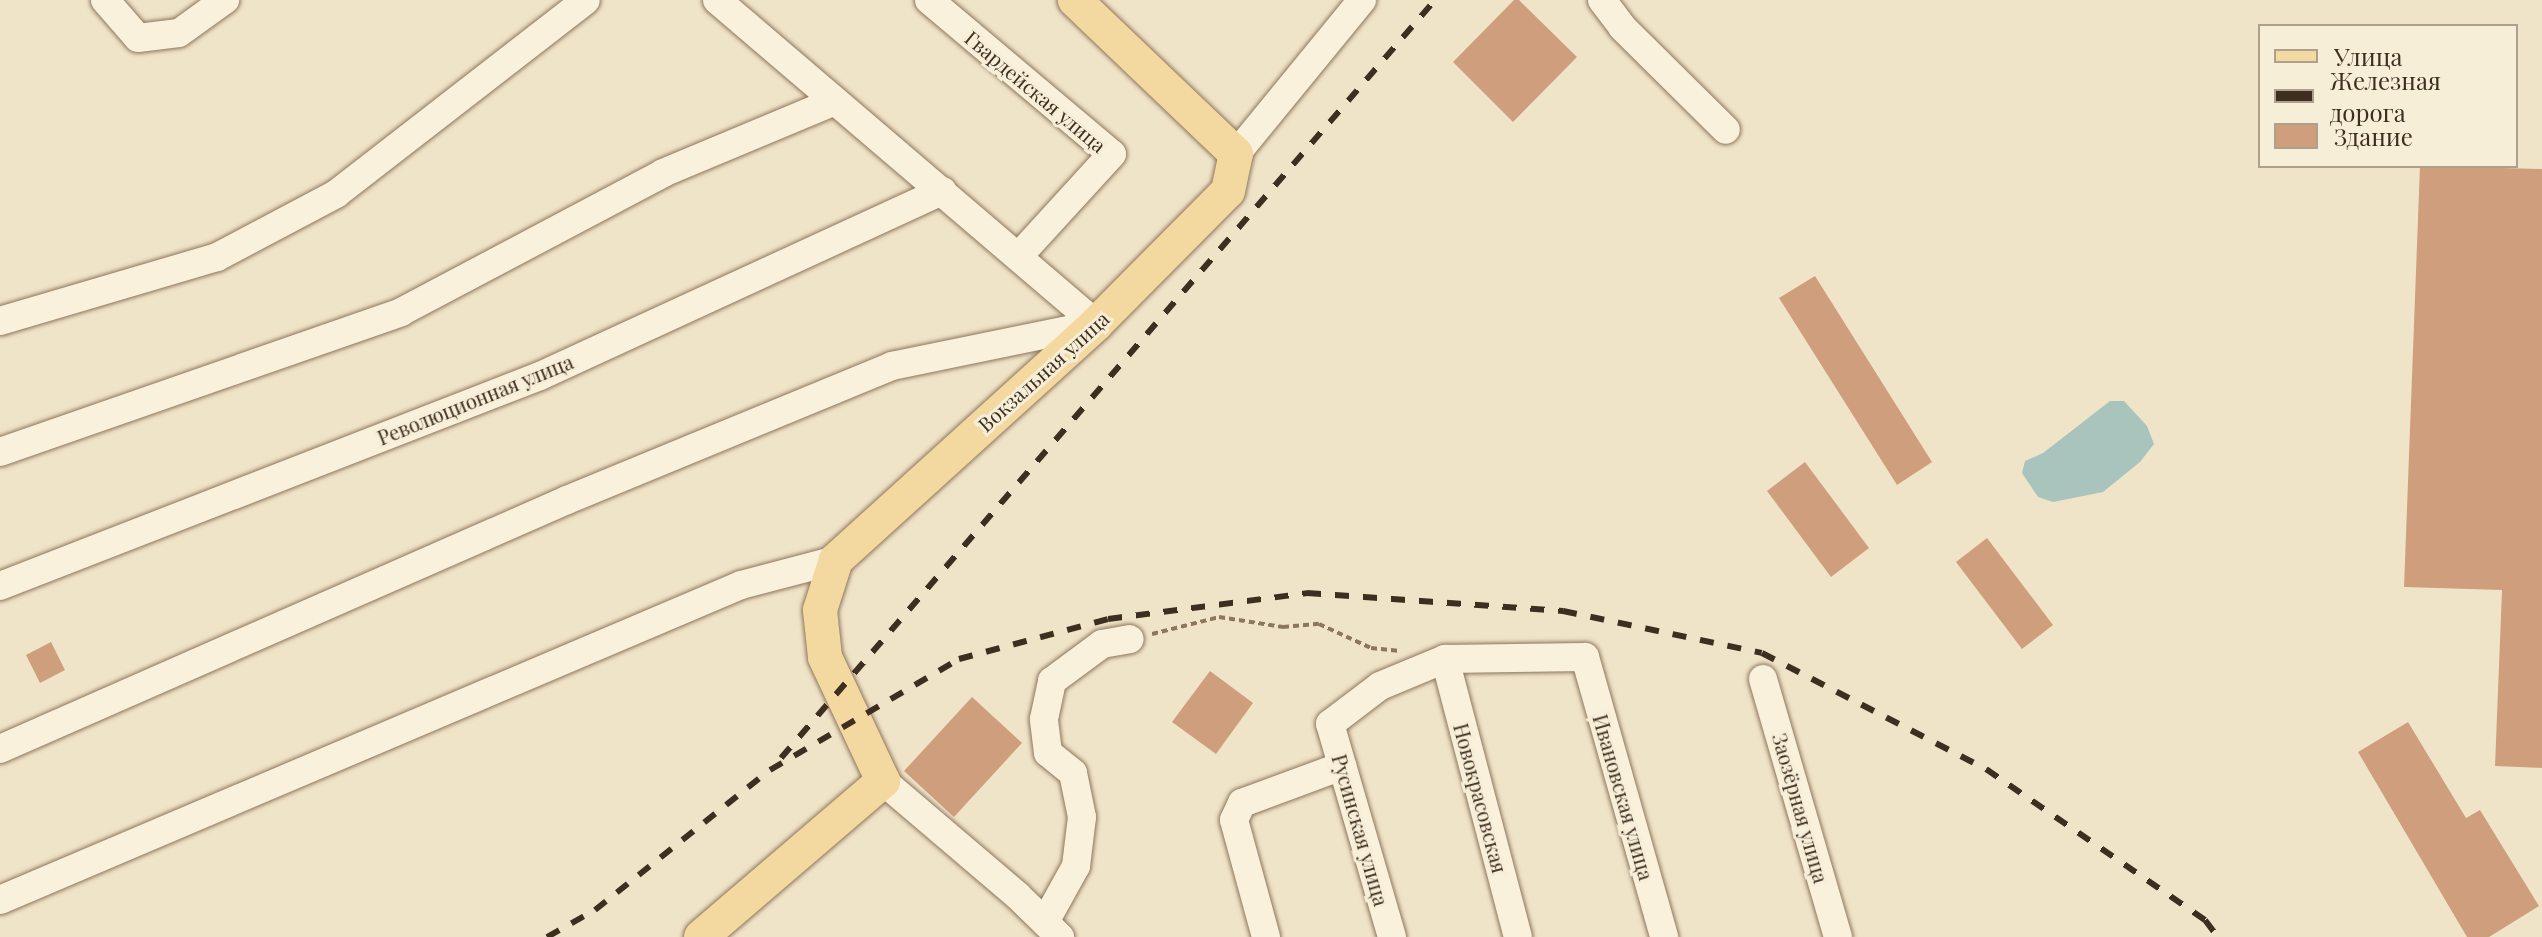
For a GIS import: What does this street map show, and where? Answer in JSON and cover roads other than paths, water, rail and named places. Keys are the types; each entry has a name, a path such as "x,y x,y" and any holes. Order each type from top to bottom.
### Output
{"main road":[{"path":"1075,0 1236,154"},
{"name":"Вокзальная улица","path":"836,560 1096,324 1228,191 1236,154"},
{"path":"701,937 883,781 825,657 820,610 836,560"}],"street":[{"path":"109,6 138,38 179,33 225,0"},
{"path":"0,321 217,257 336,194 586,0"},
{"path":"717,0 1096,324"},
{"name":"Гвардейская улица","path":"929,0 1112,154 1018,257"},
{"path":"1236,154 1362,0"},
{"path":"1602,0 1622,27 1726,130"},
{"path":"0,452 401,312 663,173 835,101"},
{"name":"Революционная улица","path":"0,586 540,376 942,191"},
{"path":"0,749 567,500 892,366 1096,324"},
{"path":"0,900 741,585 836,560"},
{"path":"883,781 1053,929 1076,866 1082,817 1073,773 1048,753 1044,719 1052,681 1102,644 1130,639"},
{"name":"Ивановская улица","path":"1445,659 1585,657 1664,937"},
{"name":"Русинская улица","path":"1392,937 1330,724 1380,686 1445,659"},
{"name":"Новокрасовская","path":"1445,659 1518,937"},
{"name":"Заозёрная улица","path":"1763,679 1838,937"},
{"path":"1266,937 1234,820 1242,803 1342,766"}],"water":[{"path":"2110,401 2124,401 2147,426 2154,444 2140,462 2103,492 2053,502 2038,497 2022,473 2025,461 2043,453"}],"railway":[{"path":"781,758 1435,0"},
{"path":"547,937 595,910 770,770 959,659 1108,619 1307,593 1563,611 1762,653 1986,769 2205,920 2218,937"}]}
